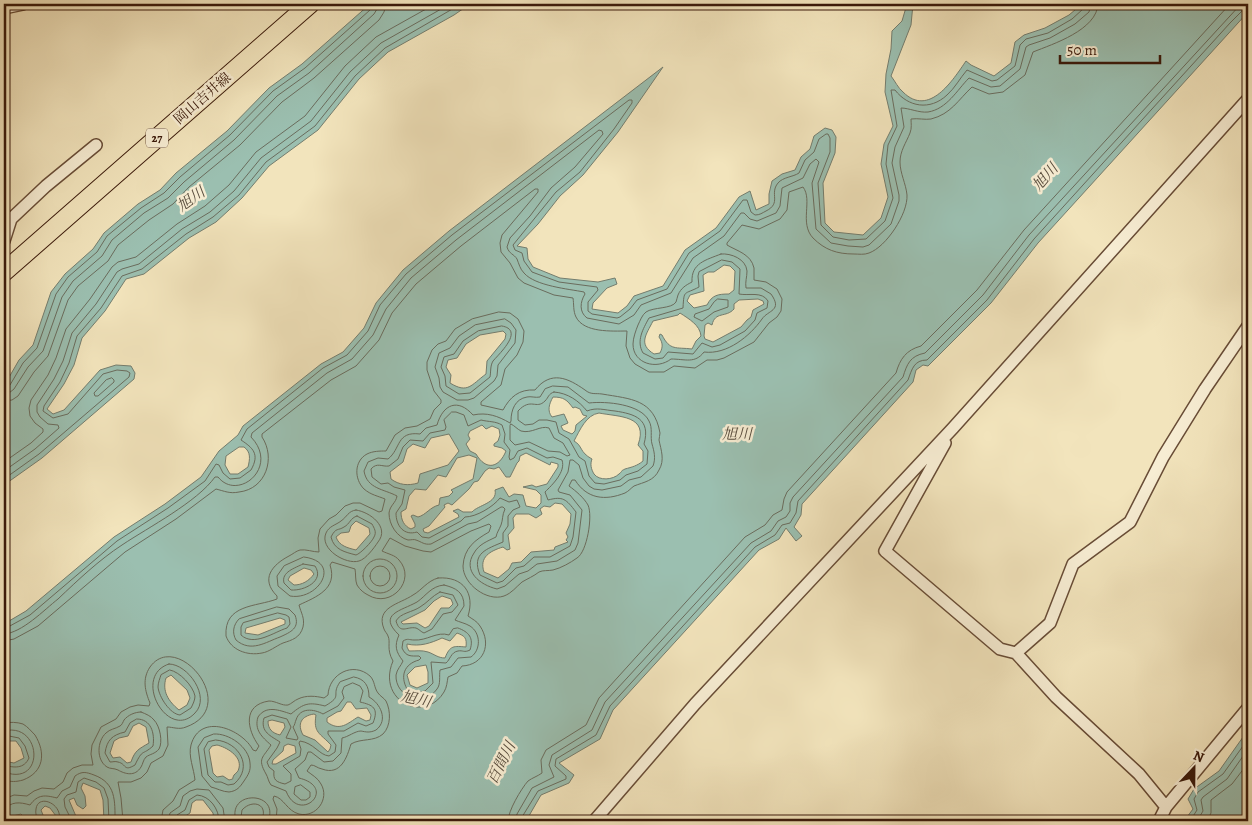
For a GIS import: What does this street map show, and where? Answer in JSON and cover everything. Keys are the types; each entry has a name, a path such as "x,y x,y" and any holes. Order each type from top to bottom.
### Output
{"main road":[{"name":"岡山吉井線","path":"4,272 310,4"}],"street":[{"path":"4,8 24,4"},
{"path":"594,821 695,704 953,428 1248,99"},
{"path":"4,241 11,219 46,186 96,145"},
{"path":"1016,653 1050,623 1073,564 1130,522 1163,457 1205,388 1248,326"},
{"path":"953,428 886,551 1000,649 1016,653 1056,697 1139,774 1166,807"},
{"path":"1159,821 1166,807 1248,708"}],"water":[{"name":"旭川","path":"370,4 470,4 388,52 359,79 318,130 269,166 242,198 216,222 189,238 144,274 126,279 105,311 82,338 74,365 47,409 53,414 64,410 100,370 116,365 131,366 135,373 134,379 42,458 4,485 4,386 19,360 33,345 51,292 65,274 93,249 104,233 138,204 160,190 176,173 227,131 269,88 302,64"},
{"name":"旭川","path":"907,4 913,4 911,25 891,76 903,92 913,99 922,101 931,99 947,86 966,61 994,76 1011,63 1015,42 1024,35 1045,28 1069,15 1082,4 1248,4 1248,12 1038,243 991,303 928,366 923,365 916,370 913,382 802,504 801,515 794,527 802,536 796,541 786,528 779,539 759,550 613,710 600,739 559,763 574,775 569,783 541,795 526,821 214,821 213,813 203,800 196,800 192,803 190,813 178,821 104,821 103,800 100,790 83,783 81,788 85,796 86,806 83,809 77,805 74,798 69,800 78,821 54,821 56,816 50,808 45,806 41,810 43,815 42,821 28,821 21,814 13,816 17,821 4,821 4,761 14,763 24,758 21,748 16,741 8,741 4,744 4,624 26,611 114,537 165,504 201,477 219,451 238,435 243,426 321,364 343,352 364,328 376,303 403,270 449,231 663,67 618,132 583,175 560,196 538,224 517,246 527,248 528,259 533,267 560,278 598,282 615,278 617,284 607,288 593,303 592,309 618,313 627,306 634,296 663,286 685,250 716,228 739,197 750,191 756,210 769,204 772,181 782,174 795,170 801,157 810,149 814,136 825,128 832,130 836,137 835,153 823,183 825,223 834,232 863,235 881,218 888,197 881,164 884,144 893,126 885,92 886,74 892,31 902,21","holes":["724,265 730,266 735,271 734,290 729,294 716,296 707,305 694,308 687,301 690,295 704,291 703,275 708,272 714,272","758,299 763,301 764,304 753,310 751,317 741,327 713,342 705,339 705,325 708,323 712,325 718,316 731,312 734,309 734,304 739,300","680,313 696,325 701,336 692,349 671,346 660,334 662,349 660,353 654,354 646,347 646,335 653,321","503,331 506,334 505,339 487,361 486,374 469,387 461,388 450,383 451,375 446,367 448,360 457,358 466,344 480,335","553,397 563,398 573,408 580,409 583,415 587,416 576,425 575,431 572,434 563,430 561,426 568,423 564,414 552,417 549,407","599,413 630,419 639,428 638,445 643,451 643,461 623,470 613,478 599,478 594,474 591,463 592,459 574,441 584,424 594,414","482,425 486,429 492,426 499,429 500,435 494,446 506,451 500,461 496,464 488,465 470,451 466,444 470,439 468,435 470,431","449,434 459,451 448,465 420,474 418,483 407,485 397,483 391,479 390,472 403,462 407,449 413,444 425,448 431,438","239,447 244,447 249,453 249,464 248,467 238,474 230,474 225,465 226,456","526,453 550,465 551,462 558,464 547,484 536,487 532,485 523,487 536,490 541,495 541,503 536,508 526,506 523,495 514,494 509,497 503,487 495,490 494,498 491,501 472,512 463,512 458,509 453,511 459,517 428,533 424,532 423,529 429,526 445,507 444,505 448,503 452,505 489,468 499,467 506,477 510,477 520,456","469,455 477,458 473,479 451,490 453,492 449,496 440,498 439,505 423,515 418,517 411,516 415,524 415,527 411,529 403,522 401,512 406,509 409,496 415,489 426,490 438,475 446,477 457,458","555,503 562,504 571,514 570,524 566,533 568,537 566,540 568,542 555,547 554,550 531,552 521,562 512,563 509,569 498,578 484,572 483,562 487,555 503,547 507,550 510,549 508,535 514,528 513,518 516,514 529,514 536,518 542,514 540,509 544,506 550,507","356,521 369,528 370,534 356,550 342,545 336,537 341,533 349,532 351,526","304,568 311,570 314,574 305,582 294,585 288,580 290,576","442,596 451,599 453,604 449,608 441,608 429,626 425,628 417,623 403,624 401,622 425,610","280,618 285,620 285,624 258,635 245,633 246,628","457,633 465,638 466,647 453,647 445,658 426,651 409,651 407,647 407,644 421,645 442,638 450,641","426,665 428,683 417,688 410,685 407,675 415,667","171,675 187,690 190,698 187,705 179,710 169,699 165,687 166,678","347,702 351,702 356,709 367,708 371,715 370,720 366,721 358,717 344,726 336,726 327,722 327,718 341,711","310,715 316,715 317,729 331,745 328,752 315,740 303,735 300,727 303,719","272,720 284,723 285,727 280,735 273,732 268,721","139,723 146,727 149,743 138,750 131,762 127,763 120,757 113,758 110,753 114,741 128,736 133,726","288,744 295,746 296,753 276,764 272,764 273,760 283,751 284,746","217,745 225,748 236,756 239,769 232,779 229,780 223,776 217,777 213,773 209,750 212,746"]},
{"path":"1248,730 1248,821 1184,821 1193,809 1188,799 1194,789 1219,771"}],"water label":[{"name":"百間川","path":"501,763"}]}
